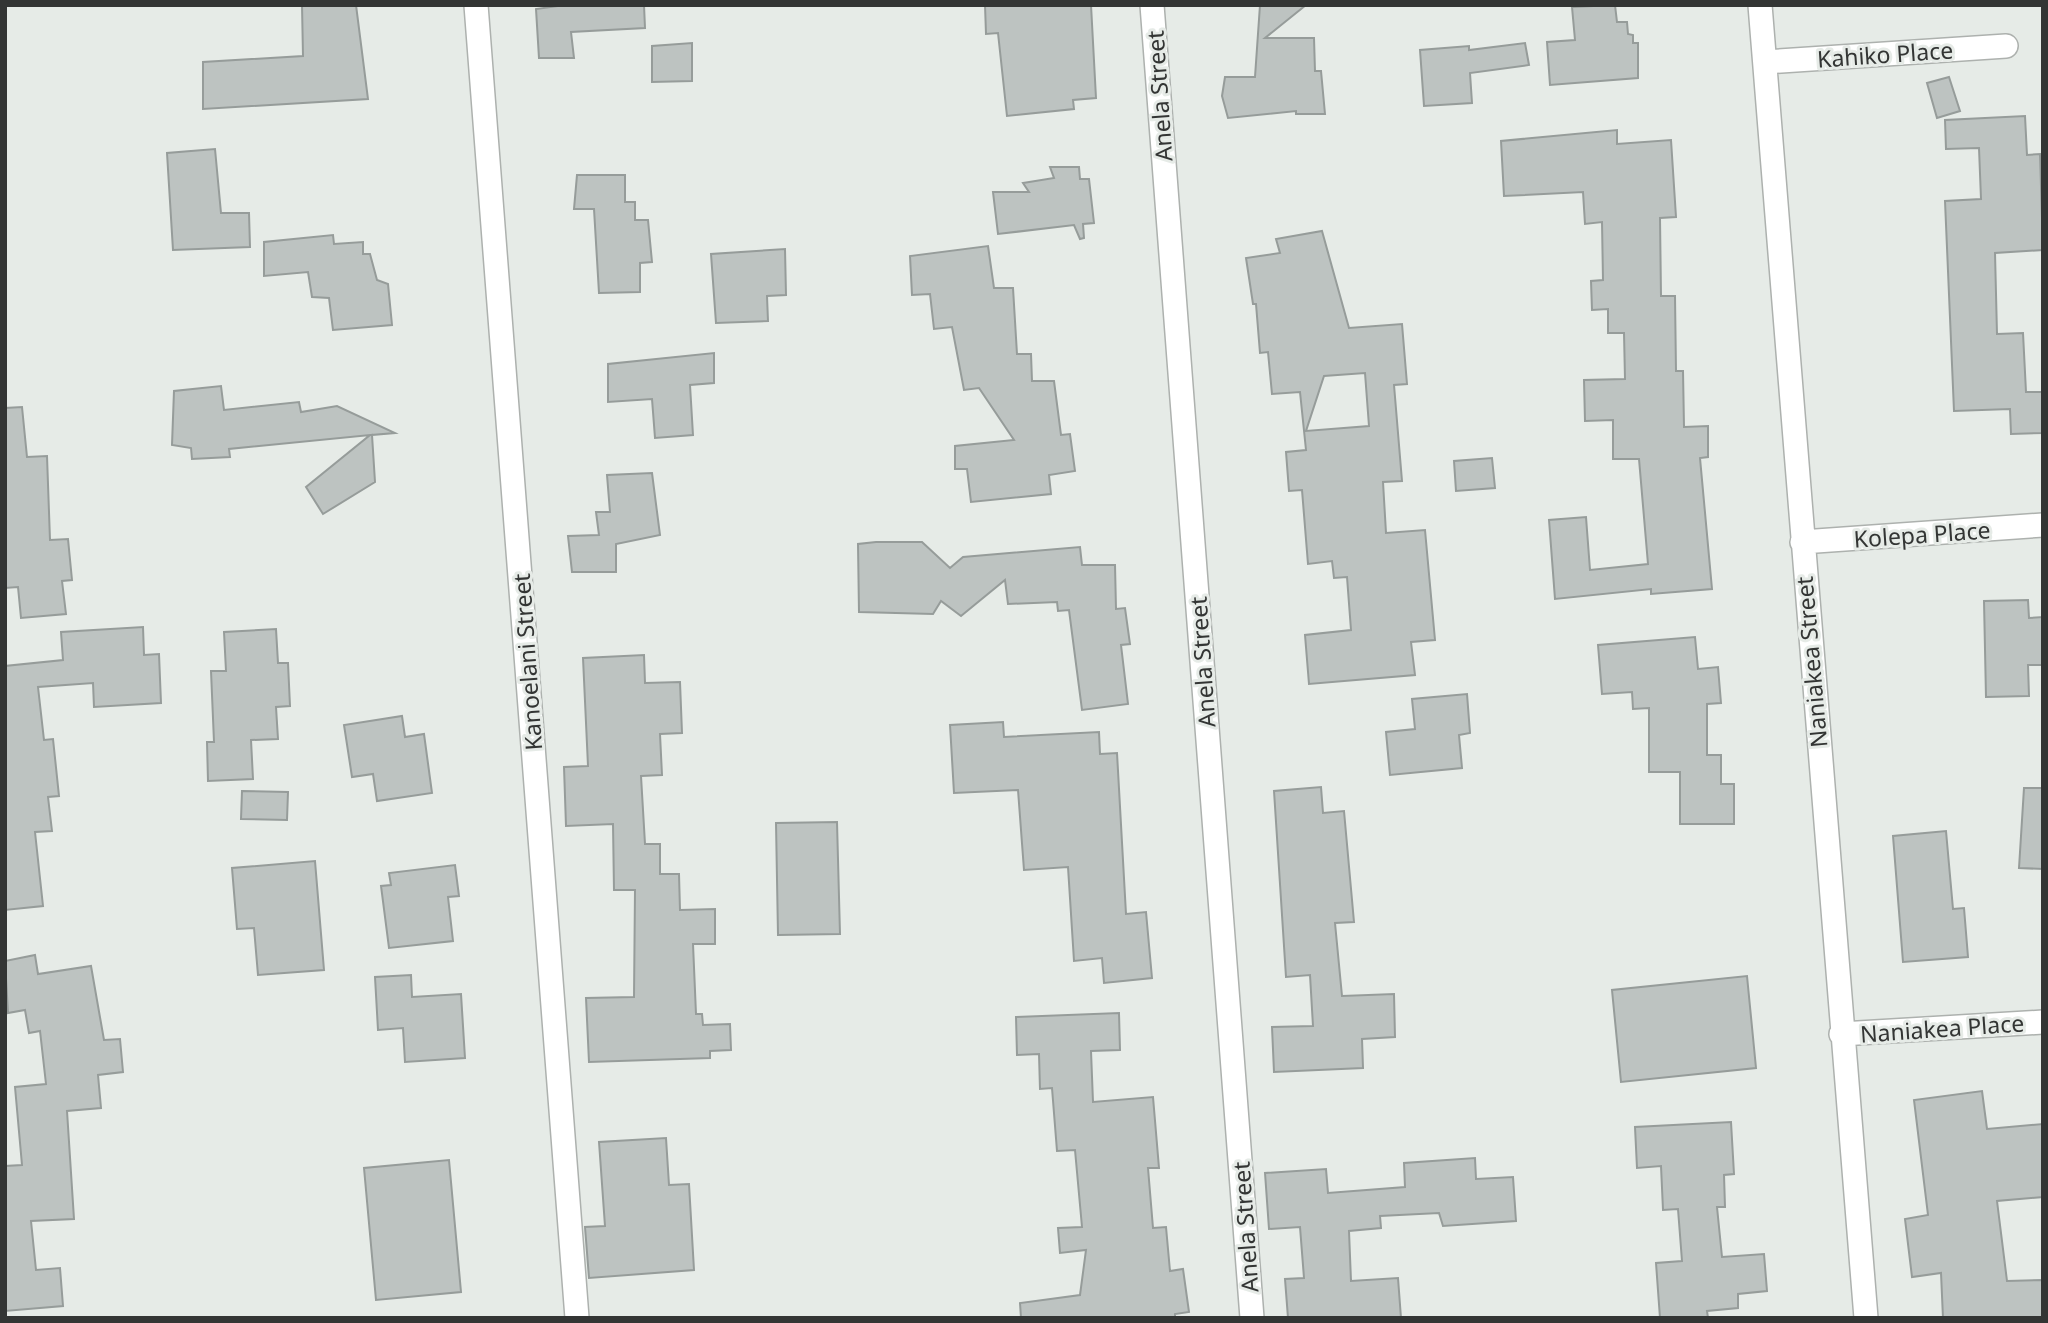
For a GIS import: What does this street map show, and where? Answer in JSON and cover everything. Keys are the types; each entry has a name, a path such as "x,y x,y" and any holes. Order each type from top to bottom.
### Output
{"street":[{"name":"Kanoelani Street","path":"476,5 577,1318"},
{"name":"Anela Street","path":"1152,5 1252,1318"},
{"name":"Naniakea Street","path":"1760,5 1866,1318"},
{"name":"Kahiko Place","path":"1765,62 2006,46"},
{"name":"Kolepa Place","path":"1802,542 2043,525"},
{"name":"Naniakea Place","path":"1841,1034 2043,1022"}],"building":[{"path":"302,5 356,5 368,99 203,109 203,62 303,56"},
{"path":"565,5 644,5 645,28 571,32 574,58 539,58 536,9"},
{"path":"985,5 1091,5 1096,98 1073,100 1074,109 1007,116 998,33 986,34"},
{"path":"1260,5 1306,5 1265,38 1314,38 1315,71 1321,71 1325,114 1296,114 1296,111 1228,118 1222,96 1225,77 1255,77"},
{"path":"1615,5 1617,22 1627,22 1628,34 1633,35 1633,43 1638,43 1638,78 1550,85 1547,42 1575,40 1572,7"},
{"path":"692,43 692,81 652,82 652,46"},
{"path":"1525,43 1529,65 1470,73 1472,103 1424,106 1420,50 1469,46 1469,50"},
{"path":"1949,77 1960,111 1937,118 1927,83"},
{"path":"2025,116 2027,155 2040,154 2043,250 1995,253 1997,334 2023,333 2026,392 2043,392 2043,433 2011,434 2010,409 1954,411 1945,201 1981,199 1979,148 1946,149 1945,120"},
{"path":"1617,130 1617,144 1671,140 1676,217 1660,218 1661,296 1675,296 1676,371 1683,371 1684,427 1708,426 1708,457 1700,458 1712,589 1651,594 1651,589 1555,599 1549,520 1586,517 1590,570 1648,564 1639,459 1613,459 1613,420 1585,421 1584,380 1625,379 1624,333 1608,333 1608,309 1592,310 1591,281 1603,280 1602,222 1585,224 1583,192 1504,196 1501,141"},
{"path":"215,149 221,213 249,213 250,247 173,250 167,153"},
{"path":"1050,167 1079,167 1080,179 1089,179 1094,223 1083,224 1084,238 1080,239 1074,225 998,234 993,192 1029,192 1023,183 1054,178"},
{"path":"577,175 625,175 625,202 635,202 635,220 648,220 652,262 640,263 640,292 599,293 594,209 574,209"},
{"path":"1322,231 1349,328 1402,324 1407,384 1394,385 1402,481 1383,482 1386,533 1425,530 1435,640 1411,642 1415,675 1309,684 1305,635 1351,630 1347,577 1334,578 1332,561 1308,564 1302,490 1289,491 1286,452 1306,450 1300,392 1272,394 1268,352 1260,353 1256,304 1253,304 1246,258 1280,253 1276,239","holes":["1365,373 1369,426 1306,431 1324,376"]},
{"path":"333,235 334,244 363,242 363,254 370,254 377,280 388,284 392,325 333,330 329,298 312,297 308,272 264,276 264,242"},
{"path":"988,246 994,288 1013,288 1017,354 1031,354 1032,381 1054,381 1061,435 1070,434 1075,471 1049,475 1051,494 971,502 967,469 955,469 955,446 1014,440 979,388 964,390 952,327 934,329 930,294 912,295 910,256"},
{"path":"785,249 786,295 767,296 768,321 716,323 711,254"},
{"path":"714,353 714,383 690,385 693,435 655,438 652,399 608,402 608,364"},
{"path":"221,386 224,410 299,402 301,412 337,406 395,433 372,435 375,482 323,514 306,487 370,435 229,449 230,457 192,459 191,448 172,445 174,391"},
{"path":"22,407 27,457 47,456 50,540 68,539 72,580 62,581 66,614 21,618 18,587 5,588 5,408"},
{"path":"1492,458 1495,488 1456,491 1454,461"},
{"path":"652,473 660,535 616,544 616,572 572,572 568,536 599,535 596,512 610,512 607,475"},
{"path":"922,542 950,568 963,557 1080,547 1082,565 1115,565 1116,609 1125,608 1130,644 1121,645 1128,704 1082,710 1069,610 1058,611 1057,602 1008,604 1005,580 961,616 941,601 933,614 859,612 858,544"},
{"path":"2028,600 2029,618 2043,617 2043,665 2028,665 2029,696 1986,697 1984,601"},
{"path":"143,627 144,655 159,654 161,703 94,707 93,683 38,687 44,740 53,739 59,796 48,797 52,831 35,832 43,906 5,910 5,666 63,660 61,632"},
{"path":"276,629 278,663 288,663 290,706 276,707 278,739 251,740 253,779 208,781 207,742 214,742 211,671 226,671 224,632"},
{"path":"1695,637 1698,669 1718,667 1721,703 1707,704 1707,755 1721,755 1721,784 1734,784 1734,824 1680,824 1680,772 1649,772 1649,708 1633,709 1632,692 1602,694 1598,645"},
{"path":"644,655 645,683 680,682 682,733 660,734 662,775 641,776 645,844 660,844 660,874 679,874 680,910 715,909 715,944 693,944 696,1014 702,1014 703,1025 730,1024 731,1050 710,1051 710,1058 589,1062 586,998 634,997 635,890 614,890 613,824 566,826 564,767 588,766 583,658"},
{"path":"1467,694 1470,733 1459,735 1462,768 1390,775 1386,732 1415,729 1412,699"},
{"path":"402,716 405,737 424,734 432,793 377,801 373,774 352,777 344,725"},
{"path":"1003,722 1004,737 1099,732 1100,754 1117,753 1126,914 1146,912 1152,978 1104,983 1102,958 1074,961 1068,867 1024,870 1018,790 954,793 950,725"},
{"path":"1321,787 1323,813 1344,811 1354,922 1335,923 1342,996 1394,994 1395,1037 1362,1039 1363,1068 1274,1072 1272,1027 1313,1026 1310,975 1286,977 1274,791"},
{"path":"2024,788 2043,788 2043,869 2019,868"},
{"path":"242,791 288,792 287,820 241,819"},
{"path":"837,822 840,934 778,935 776,823"},
{"path":"1946,831 1953,909 1964,908 1968,957 1903,962 1893,836"},
{"path":"315,861 324,970 258,975 254,928 237,929 232,868"},
{"path":"455,865 459,896 448,897 453,941 389,948 381,886 391,885 389,873"},
{"path":"35,955 38,974 91,966 104,1040 120,1039 123,1072 98,1075 101,1108 67,1111 74,1219 31,1221 36,1270 60,1268 63,1306 5,1311 5,1166 22,1165 15,1087 46,1084 40,1031 29,1033 25,1010 8,1013 5,961"},
{"path":"411,975 412,997 461,994 465,1058 405,1062 403,1028 378,1030 375,977"},
{"path":"1747,976 1756,1068 1621,1082 1612,990"},
{"path":"1119,1013 1120,1050 1091,1051 1093,1102 1153,1097 1159,1168 1148,1168 1153,1228 1166,1227 1170,1271 1183,1269 1189,1312 1175,1314 1175,1318 1021,1318 1020,1303 1080,1295 1086,1250 1060,1253 1058,1228 1082,1227 1075,1150 1057,1151 1052,1088 1040,1089 1039,1054 1017,1055 1016,1017"},
{"path":"1982,1091 1987,1129 2043,1124 2043,1197 1997,1201 2007,1281 2043,1280 2043,1318 1943,1318 1941,1273 1912,1277 1905,1219 1928,1215 1914,1100"},
{"path":"1731,1122 1734,1174 1724,1175 1725,1207 1717,1207 1722,1257 1764,1254 1767,1291 1738,1294 1738,1308 1707,1311 1708,1318 1660,1318 1656,1263 1682,1261 1678,1209 1663,1210 1661,1166 1637,1168 1635,1127"},
{"path":"666,1138 669,1185 689,1184 694,1270 589,1278 585,1227 605,1226 599,1142"},
{"path":"1475,1158 1476,1179 1513,1177 1516,1221 1443,1226 1439,1213 1380,1216 1381,1228 1349,1231 1351,1281 1398,1278 1401,1318 1288,1318 1285,1279 1304,1278 1300,1227 1269,1229 1265,1173 1326,1169 1328,1193 1405,1187 1404,1163"},
{"path":"449,1160 461,1292 376,1300 364,1168"}]}
